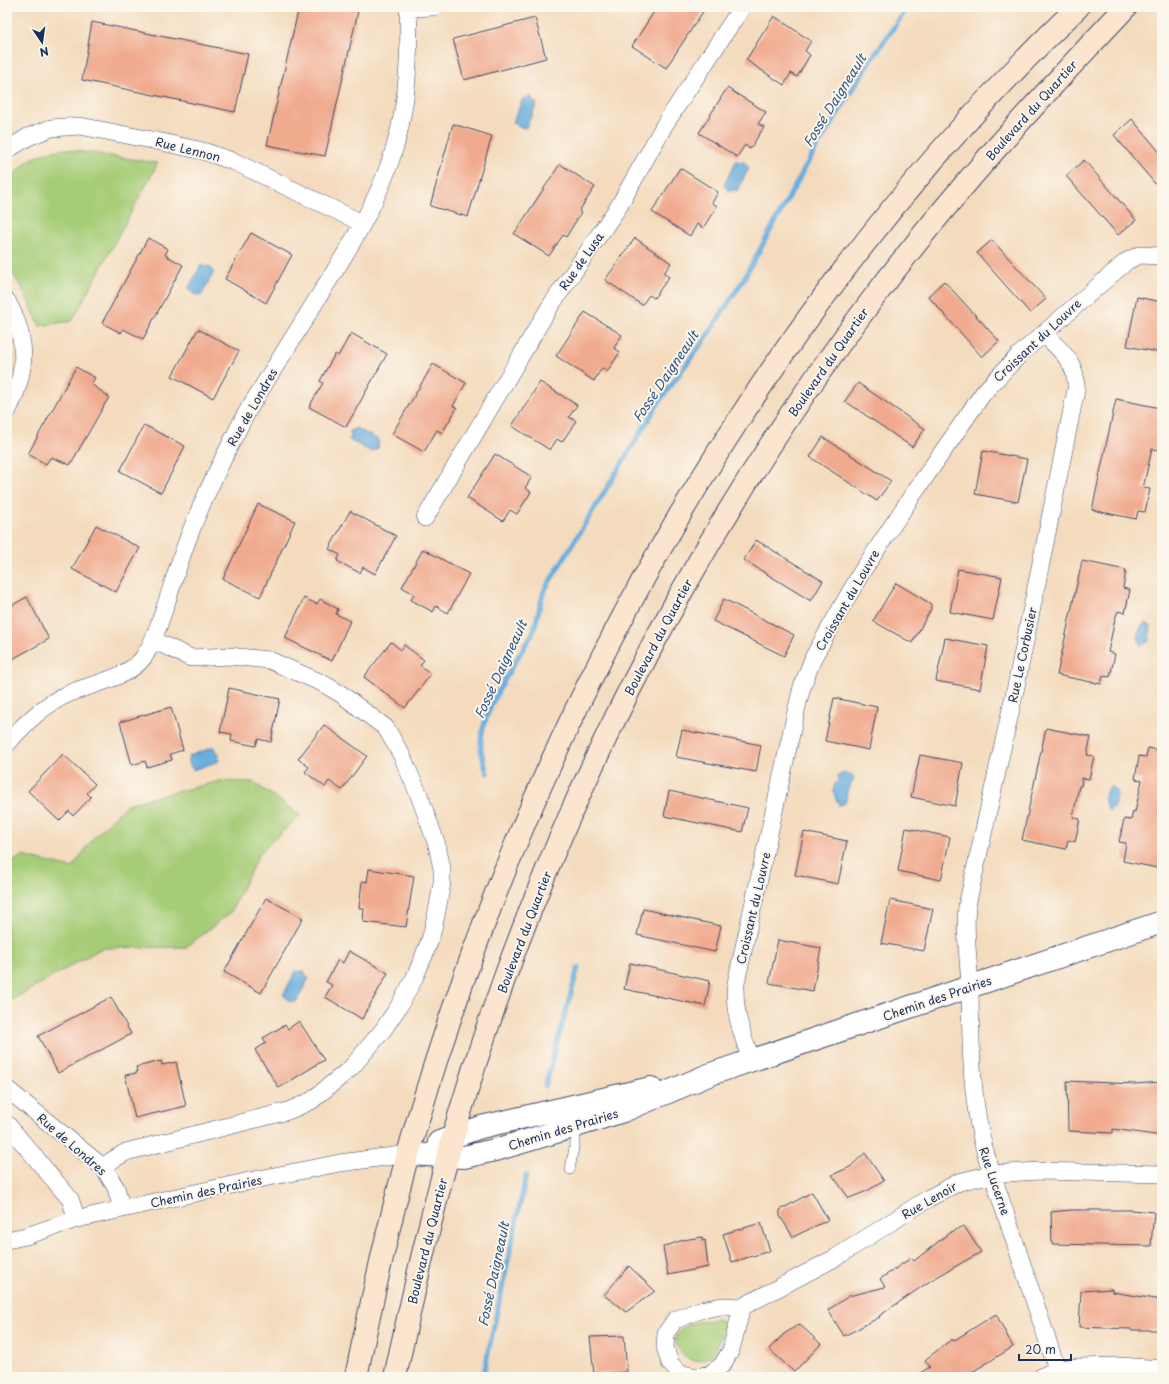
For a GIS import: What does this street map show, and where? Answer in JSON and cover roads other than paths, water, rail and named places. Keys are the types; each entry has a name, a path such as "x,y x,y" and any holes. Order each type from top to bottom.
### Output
{"main road":[{"path":"356,1377 380,1266 408,1154 463,979 486,916 532,804 603,655 688,502 772,371 831,288 878,227 971,115 1078,7"},
{"name":"Boulevard du Quartier","path":"395,1377 421,1263 451,1146 471,1080 515,952 569,818 601,748 642,666 719,527 807,390 860,316 914,245 1011,129 1126,7"}],"street":[{"path":"408,8 433,7"},
{"name":"Rue de Lusa","path":"425,518 546,312 619,206 665,124 742,7"},
{"name":"Rue de Londres","path":"7,744 32,719 66,695 90,684 124,674 144,657 153,640 196,517 233,439 253,402 346,253 378,192 397,140 407,75 408,8"},
{"name":"Rue Lennon","path":"7,150 28,136 51,128 80,126 157,141 203,151 235,162 362,223"},
{"name":"Croissant du Louvre","path":"751,1060 738,1015 735,994 736,982 797,707 807,672 828,630 871,558 961,424 996,378 1127,261 1139,255 1162,256"},
{"path":"7,301 17,318 23,341 22,368 17,393 7,412"},
{"name":"Rue Le Corbusier","path":"970,987 965,932 967,906 1016,684 1076,390 1076,378 1072,364 1044,334"},
{"path":"104,1168 111,1161 126,1152 288,1111 311,1101 337,1081 351,1068 383,1030 414,979 431,937 442,883 442,869 431,826 402,756 386,728 341,694 322,683 269,660 229,656 191,658 153,640"},
{"name":"Chemin des Prairies","path":"451,1146 464,1157 576,1126 623,1111 711,1074 751,1060 1162,922"},
{"name":"Rue Lucerne","path":"970,987 975,1107 981,1139 1057,1369"},
{"name":"Chemin des Prairies","path":"7,1240 26,1236 76,1219 281,1174 451,1146 481,1127 711,1074"},
{"name":"Rue de Londres","path":"7,1089 104,1168 113,1180 122,1209"},
{"path":"7,1124 70,1199 76,1219"},
{"name":"Rue Lenoir","path":"742,1307 835,1258 959,1182 992,1174 1039,1171 1162,1174"},
{"path":"722,1306 742,1307 731,1350 722,1365 710,1374 696,1377 680,1373 670,1363 665,1347 666,1333 675,1320 700,1310 722,1306"},
{"path":"1041,1377 1057,1369 1119,1366 1162,1369"}],"lane":[{"path":"570,1170 576,1136 576,1126"}],"water":[{"path":"528,97 532,97 533,102 537,103 526,128 519,127 513,122 523,98 526,99"},
{"path":"736,161 744,162 749,168 737,191 729,191 724,185"},
{"path":"201,265 205,267 210,266 214,272 201,296 193,294 192,291 188,289"},
{"path":"356,428 379,440 378,448 372,452 349,440 351,436 350,431"},
{"path":"1145,623 1151,626 1149,641 1141,646 1138,634 1140,628"},
{"path":"214,747 215,751 220,754 218,758 219,761 193,770 189,763 189,756"},
{"path":"844,773 850,774 854,778 848,789 844,804 839,805 835,796 834,786 838,781 838,776"},
{"path":"1110,787 1113,787 1117,793 1116,804 1109,811 1106,806 1105,796"},
{"path":"296,971 305,972 306,976 309,978 296,1002 289,1001 283,995"}],"waterway":[{"name":"Fossé Daigneault","path":"487,773 481,746 482,733 486,718 508,673 532,634 544,591 661,399 705,339 742,282 811,157 869,63 908,7"},
{"name":"Fossé Daigneault","path":"545,1086 578,968"},
{"name":"Fossé Daigneault","path":"483,1377 526,1176"}]}
